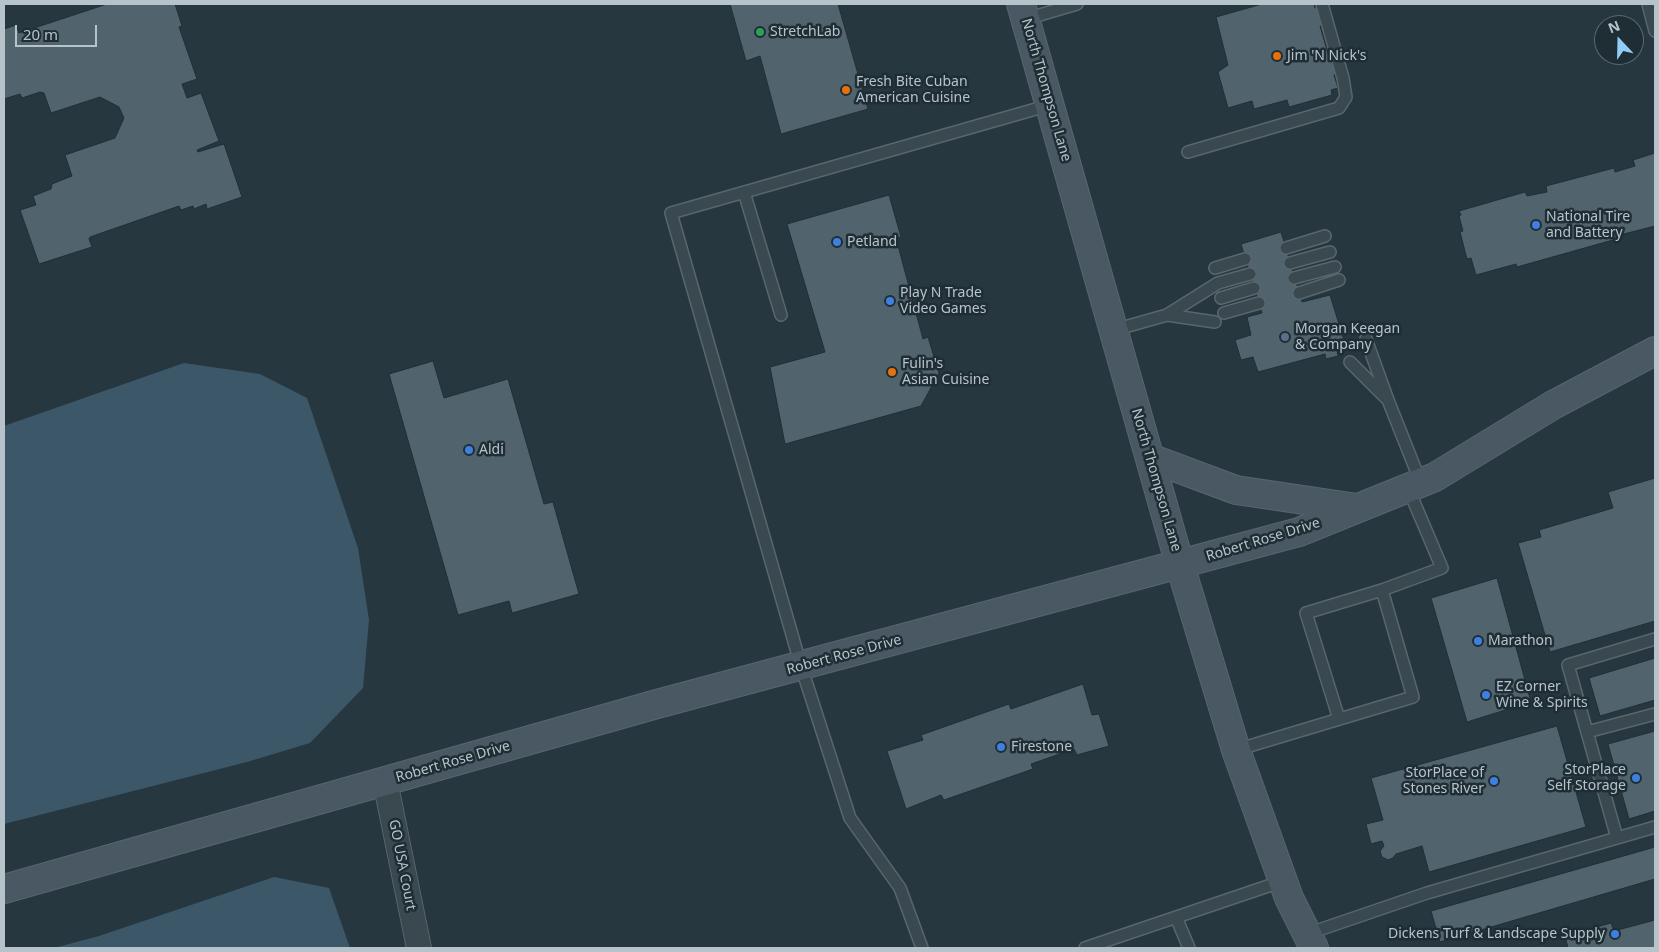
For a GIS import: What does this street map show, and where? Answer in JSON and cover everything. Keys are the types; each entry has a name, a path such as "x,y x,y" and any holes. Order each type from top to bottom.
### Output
{"street":[{"name":"North Thompson Lane","path":"1024,11 1180,565 1236,750 1289,898 1310,941"},
{"name":"Robert Rose Drive","path":"4,889 656,704 1299,532 1435,476 1553,406 1655,351"},
{"path":"1150,458 1236,490 1359,508"},
{"name":"GO USA Court","path":"385,781 419,948"}],"lane":[{"path":"1024,11 1077,4"},
{"path":"1188,152 1339,108 1346,97 1322,4"},
{"path":"1648,4 1655,31"},
{"path":"922,948 900,888 850,818 801,666 671,213 1050,105"},
{"path":"744,192 781,315"},
{"path":"1286,248 1326,236"},
{"path":"1290,263 1330,252"},
{"path":"1215,268 1246,259"},
{"path":"1294,278 1335,267"},
{"path":"1114,330 1166,315 1218,283 1250,274"},
{"path":"1299,293 1339,280"},
{"path":"1221,298 1254,288"},
{"path":"1224,313 1259,303"},
{"path":"1166,315 1215,322"},
{"path":"1339,719 1306,612 1382,590 1442,568 1388,400 1366,339"},
{"path":"1350,362 1388,400"},
{"path":"1236,750 1413,697 1382,590"},
{"path":"1616,838 1568,665 1655,639"},
{"path":"1587,732 1655,714"},
{"path":"1310,941 1427,893 1655,827"},
{"path":"1086,948 1283,881"},
{"path":"1176,917 1189,948"}],"water":[{"path":"184,363 260,374 307,398 358,548 369,620 363,688 310,743 247,762 4,824 4,426"},
{"path":"274,877 329,888 350,948 54,948 99,936"}],"building":[{"path":"107,4 175,4 182,26 179,27 197,79 182,84 187,98 201,93 219,141 197,150 198,152 224,144 242,197 207,209 206,204 194,209 193,206 181,210 179,206 90,237 92,247 39,264 20,210 36,205 33,196 51,189 52,184 72,176 65,155 115,138 124,118 119,107 100,97 51,113 44,93 40,92 22,98 20,94 4,99 4,29 16,25 19,33"},
{"path":"730,4 838,4 868,109 781,134 760,56 746,61"},
{"name":"Jim 'N Nick's","path":"1262,4 1314,4 1315,8 1322,6 1328,24 1320,26 1329,57 1336,55 1341,72 1334,75 1338,88 1331,90 1332,95 1289,107 1287,100 1254,109 1252,101 1228,108 1218,72 1228,65 1216,17"},
{"path":"1655,153 1655,226 1620,235 1620,238 1517,267 1516,264 1476,275 1471,258 1467,259 1460,232 1463,231 1459,211 1525,192 1527,196 1547,192 1546,186 1614,168 1615,172 1635,166 1633,160"},
{"path":"889,195 901,237 896,238 923,339 928,337 939,373 921,406 785,444 770,367 825,352 787,224"},
{"path":"1281,232 1302,302 1330,295 1346,347 1337,350 1338,356 1326,359 1325,354 1258,372 1253,357 1241,360 1235,340 1251,335 1247,317 1262,313 1241,244"},
{"name":"Aldi","path":"433,361 444,398 508,379 544,504 553,502 579,594 512,613 509,601 458,615 389,374"},
{"path":"1655,478 1655,621 1550,652 1518,543 1541,537 1539,530 1613,508 1608,492"},
{"path":"1497,578 1531,702 1467,722 1431,598"},
{"path":"1655,658 1655,700 1600,716 1589,678"},
{"name":"Firestone","path":"1083,684 1092,715 1099,714 1109,746 1077,755 1074,749 1031,764 1033,769 944,800 941,795 906,809 887,751 923,740 921,735 1009,704 1011,709"},
{"path":"1557,726 1586,827 1429,872 1422,846 1396,854 1388,860 1382,857 1380,851 1384,846 1382,841 1371,844 1366,824 1383,820 1371,778"},
{"name":"StorPlace Self Storage","path":"1655,731 1655,811 1629,819 1608,744"},
{"path":"1655,847 1655,879 1440,942 1431,911"},
{"name":"Dickens Turf & Landscape Supply","path":"1655,920 1655,948 1568,948 1565,936 1611,923 1614,931"}],"place":[{"name":"StretchLab","path":"760,32"},
{"name":"Jim 'N Nick's","path":"1277,56"},
{"name":"Fresh Bite Cuban American Cuisine","path":"846,90"},
{"name":"National Tire and Battery","path":"1536,225"},
{"name":"Petland","path":"837,242"},
{"name":"Play N Trade Video Games","path":"890,301"},
{"name":"Morgan Keegan & Company","path":"1285,337"},
{"name":"Fulin's Asian Cuisine","path":"892,372"},
{"name":"Aldi","path":"469,450"},
{"name":"Marathon","path":"1478,641"},
{"name":"EZ Corner Wine & Spirits","path":"1486,695"},
{"name":"Firestone","path":"1001,747"},
{"name":"StorPlace Self Storage","path":"1636,778"},
{"name":"StorPlace of Stones River","path":"1494,781"},
{"name":"Dickens Turf & Landscape Supply","path":"1615,934"}]}
